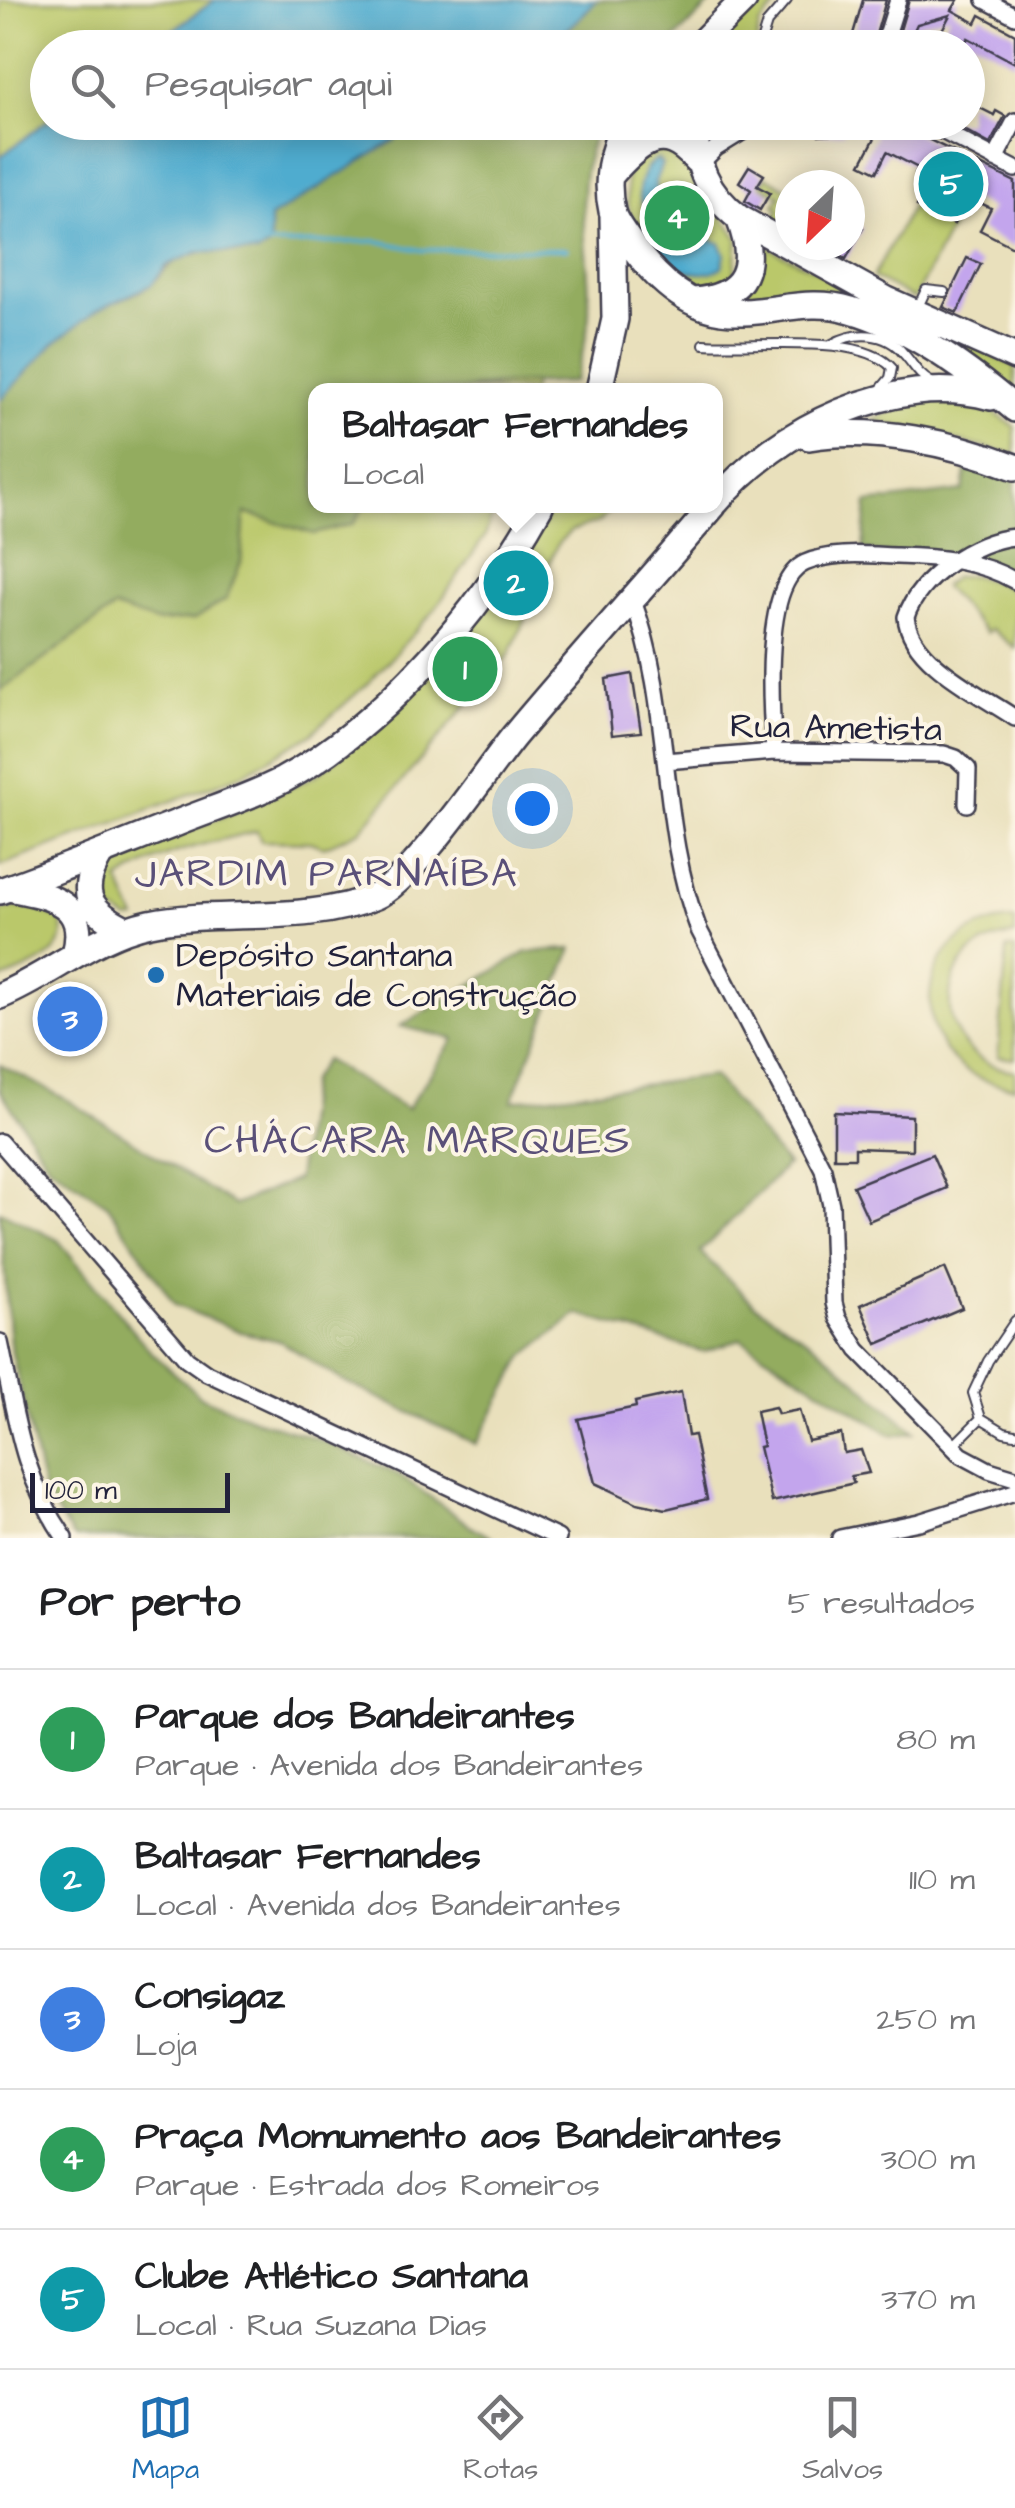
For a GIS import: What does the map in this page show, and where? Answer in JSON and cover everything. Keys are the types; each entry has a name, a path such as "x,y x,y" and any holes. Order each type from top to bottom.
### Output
{"main road":[{"path":"714,30 741,3"},
{"path":"724,30 741,3"},
{"path":"600,383 614,319 610,176 618,140"},
{"path":"610,176 635,149 653,140"},
{"path":"660,140 678,144 698,162 721,202 739,218 849,281 1015,357"},
{"path":"696,140 698,162"},
{"path":"613,217 651,271 694,302 723,311 812,303 850,310 925,345 1010,405"},
{"path":"694,302 729,292 744,276 748,249 739,218"},
{"path":"723,495 744,471 785,442 866,404 946,388 1010,405"},
{"path":"785,442 840,434 911,440 1015,467"},
{"path":"4,890 266,788 324,754 362,724 442,646 536,513"},
{"path":"0,996 126,930 189,917 334,907 358,903 392,887 515,735 707,513"},
{"path":"101,852 88,882 90,901 103,917 126,930"},
{"path":"4,890 45,896 67,907 79,926 76,954"}],"street":[{"path":"889,30 898,0"},
{"path":"984,0 1015,16"},
{"path":"962,140 1007,161 1015,121"},
{"path":"698,162 729,140"},
{"path":"1015,537 975,547 955,560 909,606 906,618 907,630 926,658 1015,718"},
{"path":"774,752 769,664 783,594 796,569 805,563 838,556 955,560 1015,581"},
{"path":"633,601 654,670 686,896 699,930 823,1169 831,1205 834,1303 838,1318 858,1350 953,1446 971,1462 1015,1478"},
{"name":"Rua Ametista","path":"664,760 774,752 944,754 968,769 967,804"},
{"path":"0,1142 187,1358 207,1373 558,1538"},
{"path":"0,1342 27,1466 36,1491 65,1538"},
{"path":"840,1538 918,1522 1015,1492"}],"lane":[{"path":"765,30 787,0"},
{"path":"916,314 926,290 944,292"},
{"path":"832,344 853,335 880,338 902,351 924,379 946,388"},
{"path":"704,344 832,344 877,356 892,368 886,384 866,404"},
{"path":"1015,1322 988,1361 974,1393 981,1418 1015,1434"},
{"path":"953,1446 981,1418"}],"green space":[{"path":"0,0 215,0 173,30 30,30 30,134 0,157"},
{"path":"597,0 714,0 684,30 568,30"},
{"path":"759,0 782,0 758,30 732,30"},
{"path":"395,140 593,140 583,191 589,313 574,382 308,383 308,513 360,513 353,524 314,534 245,513 241,562 226,599 195,619 157,622 114,608 0,691 0,401 30,364 70,329 102,307 145,288 178,260 203,252 252,252 270,246 270,218"},
{"path":"946,148 983,166 914,299 873,277"},
{"path":"644,149 678,152 738,238 734,279 700,291 662,266 643,243 631,216 626,182"},
{"path":"766,176 775,182 775,193 761,185"},
{"path":"755,241 775,251 775,260 795,260 1015,366 1015,397 862,308 733,302"},
{"path":"921,399 983,405 1015,427 1015,455 872,420"},
{"path":"968,460 1015,474 1015,575 863,550 867,503 963,491"},
{"path":"245,513 314,534 352,524 360,513 493,513 485,536 434,611 369,682 310,735 243,774 0,866 0,691 114,608 157,622 195,619 226,599 241,562"},
{"path":"550,513 608,513 599,522 571,531 558,543 509,655 360,831 324,847 311,842 261,841 257,831 185,849 150,862 119,881 136,919 129,920 103,906 97,873 109,863 318,774 402,704 531,543"},
{"path":"971,575 1004,585 1015,593 1015,648 991,629 986,633 943,586 954,577"},
{"path":"37,908 61,921 63,933 54,952 44,960 0,980 0,910"},
{"path":"1015,920 1015,935 986,942 966,958 954,978 950,1002 954,1025 966,1046 986,1062 1015,1071 1015,1087 978,1077 951,1057 935,1031 930,1001 935,972 951,946 978,928"},
{"path":"1007,948 1015,949 1015,1059 998,1057"},
{"path":"572,949 512,1101 713,1076 787,1165 700,1252 754,1304 815,1345 915,1432 893,1436 740,1339 704,1352 578,1314 524,1356 476,1444 343,1381 280,1341 241,1332 175,1305 108,1205 48,1164 0,1090 0,1065 66,1099 234,1205 297,1179 310,1081 325,1060 407,1109 454,1039 400,1026 527,952"},
{"path":"0,1211 58,1240 151,1352 200,1396 254,1419 316,1438 398,1474 493,1538 74,1538 44,1493 10,1344"}],"water":[{"path":"215,0 597,0 567,30 173,30"},
{"path":"30,134 30,140 395,140 270,218 270,246 258,253 198,252 167,265 151,285 97,310 54,343 0,400 0,157"},
{"path":"657,159 662,164 655,182 658,197 644,207 641,180"},
{"path":"664,227 685,245 708,239 720,243 725,254 722,267 701,273 671,262 651,238 655,229"}],"building":[{"path":"863,0 886,0 877,30 854,30"},
{"path":"909,0 958,0 952,10 976,23 980,15 1015,34 1015,63 985,47 985,30 942,30 950,15 917,24 914,30 900,30"},
{"path":"985,110 1005,116 990,144 983,140"},
{"path":"874,140 929,140 1015,182 1015,248 980,230 991,208 968,197 954,224 917,206 929,181 915,174 918,168 887,152 877,172 861,164"},
{"path":"749,166 764,175 757,186 770,193 760,210 745,201 751,190 739,182"},
{"path":"967,258 981,264 957,313 943,307"},
{"path":"632,674 641,732 612,735 606,679"},
{"path":"834,1112 912,1116 912,1150 855,1148 855,1158 834,1158"},
{"path":"932,1154 947,1188 869,1221 853,1186"},
{"path":"945,1268 962,1308 877,1344 860,1305"},
{"path":"681,1392 688,1436 694,1435 707,1499 666,1509 637,1503 595,1483 578,1419 636,1407 635,1402"},
{"path":"775,1407 778,1414 799,1410 808,1441 841,1434 844,1453 861,1450 869,1473 851,1476 854,1483 772,1502 759,1447 763,1446 756,1411"}],"waterway":[{"path":"267,245 377,241 421,250 567,249"}],"place":[{"name":"Clube Atlético Santana","path":"951,184"},
{"name":"Praça Momumento aos Bandeirantes","path":"677,218"},
{"name":"Baltasar Fernandes","path":"516,583"},
{"name":"Parque dos Bandeirantes","path":"465,669"},
{"name":"Depósito Santana Materiais de Construção","path":"156,975"},
{"name":"Consigaz","path":"70,1019"}],"district":[{"name":"JARDIM PARNAÍBA","path":"327,874"},
{"name":"CHÁCARA MARQUES","path":"418,1141"}]}
